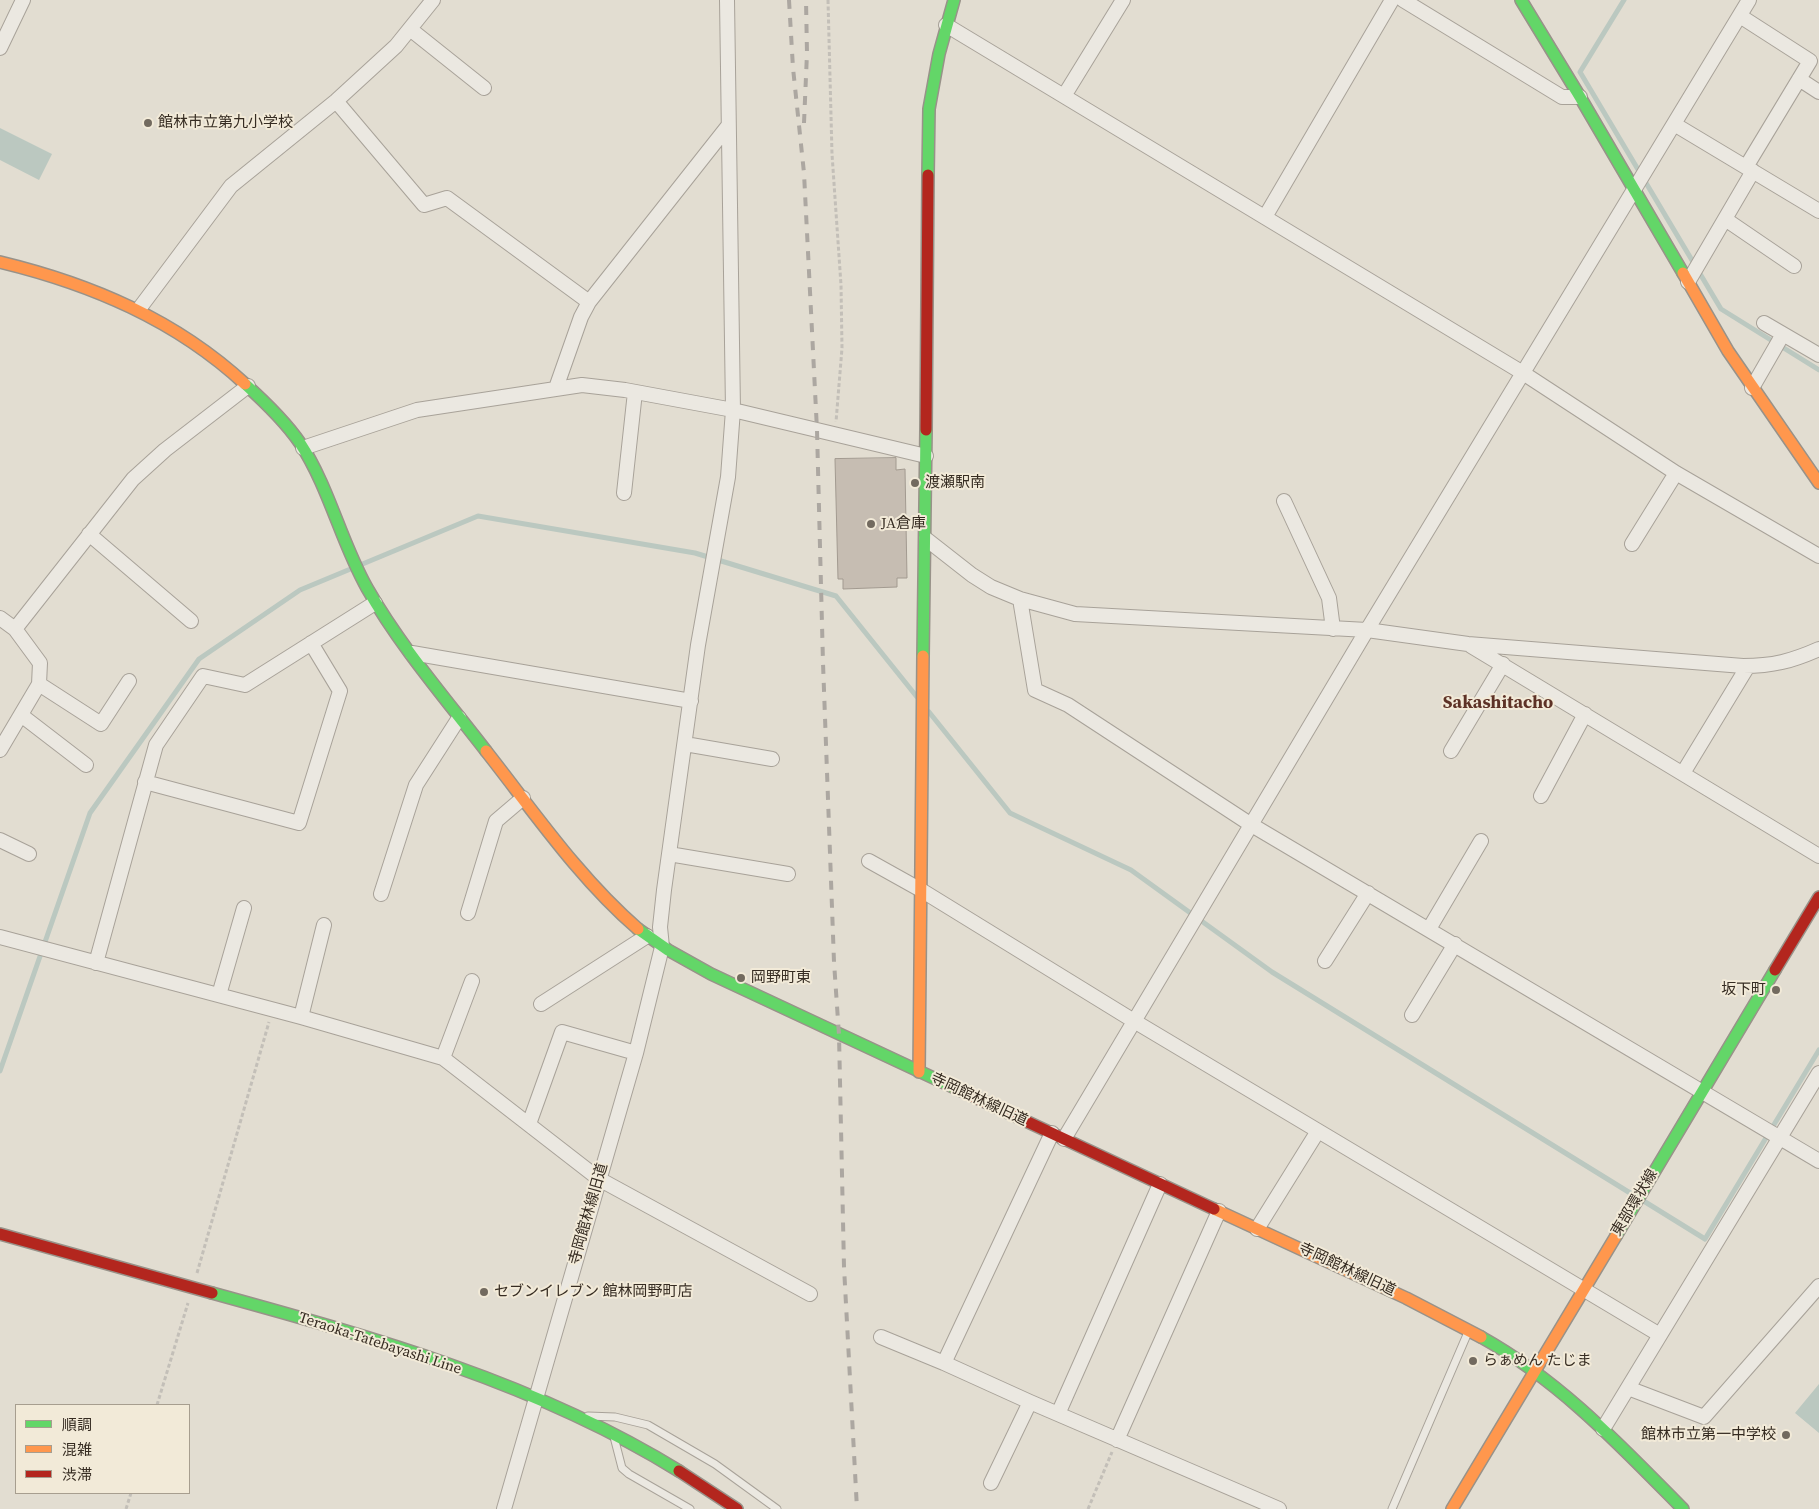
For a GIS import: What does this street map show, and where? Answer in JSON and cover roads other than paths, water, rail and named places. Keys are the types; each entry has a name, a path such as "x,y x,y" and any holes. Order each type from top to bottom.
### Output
{"street":[{"path":"0,48 23,0"},
{"path":"139,309 230,186 336,101 396,46 433,0"},
{"path":"662,947 660,927 664,890 698,645 728,478 733,410 727,0"},
{"path":"919,1072 929,109 936,62 954,0"},
{"path":"1064,96 1123,0"},
{"path":"1265,216 1392,0"},
{"path":"1403,0 1562,97 1580,97"},
{"path":"1521,0 1580,97 1728,351 1819,483"},
{"path":"944,1363 1058,1136 1134,1021 1250,824 1749,0"},
{"path":"1688,282 1725,219 1750,169 1810,61 1740,16"},
{"path":"946,24 1523,373 1676,474 1819,556"},
{"path":"410,29 484,88"},
{"path":"1799,79 1819,92"},
{"path":"336,101 424,205 447,198 589,302"},
{"path":"1674,124 1819,211"},
{"path":"556,388 581,317 589,302 728,126"},
{"path":"1725,219 1794,266"},
{"path":"0,262 65,278 98,290 139,309 176,330 210,354 248,386 278,417 303,448 329,500 350,553 376,603 412,654 584,875 621,914 662,947"},
{"path":"1764,323 1819,355"},
{"path":"1752,388 1782,334"},
{"path":"303,448 417,410 582,385 635,392 733,410 926,456"},
{"path":"15,629 133,479 166,450 248,386"},
{"path":"624,493 635,392"},
{"path":"1632,544 1676,474"},
{"path":"1284,501 1329,598 1333,629"},
{"path":"89,534 191,621"},
{"path":"926,539 972,575 991,587 1020,599 1075,614 1367,630 1468,644 1748,666 1766,666 1794,660 1819,649"},
{"path":"1020,599 1036,690 1068,705 1250,824 1819,1161"},
{"path":"96,963 156,745 203,676 245,685 376,603"},
{"path":"0,618 15,629 40,663 39,684 0,750"},
{"path":"146,782 299,823 340,691 311,644"},
{"path":"1468,644 1819,856"},
{"path":"412,654 691,701"},
{"path":"1451,751 1503,664"},
{"path":"1683,773 1748,666"},
{"path":"39,684 101,724 129,682"},
{"path":"1541,796 1585,714"},
{"path":"21,715 86,765"},
{"path":"381,894 416,785 460,718"},
{"path":"685,744 772,759"},
{"path":"468,913 496,821 523,798"},
{"path":"0,840 29,854"},
{"path":"1429,929 1481,841"},
{"path":"670,854 788,874"},
{"path":"869,861 921,890 1134,1021 1660,1335"},
{"path":"1325,960 1368,893"},
{"name":"東部環状線","path":"1452,1509 1819,897"},
{"path":"219,995 244,908"},
{"path":"301,1017 324,925"},
{"path":"541,1004 647,936"},
{"path":"0,937 301,1017 443,1058 599,1179 810,1294"},
{"path":"1412,1015 1455,944"},
{"name":"寺岡館林線旧道","path":"504,1509 636,1053 662,947 756,996 1406,1298 1469,1330 1535,1371 1574,1402 1683,1509"},
{"path":"443,1058 472,981"},
{"path":"529,1124 562,1032 636,1053"},
{"path":"1602,1429 1819,1073"},
{"path":"1258,1229 1318,1131"},
{"path":"1058,1414 1160,1184"},
{"path":"1117,1440 1218,1211"},
{"name":"Teraoka-Tatebayashi Line","path":"0,1234 341,1329 536,1398 613,1434 676,1469 737,1509"},
{"path":"1628,1388 1704,1417 1819,1286"},
{"path":"882,1337 1279,1509"},
{"path":"991,1483 1030,1402"}],"lane":[{"path":"1392,1509 1469,1330"},
{"path":"578,1417 602,1416 648,1425 715,1464 777,1509"},
{"path":"613,1434 622,1468 629,1474 690,1509"}],"waterway":[{"path":"1624,0 1580,72 1721,309 1819,370"},
{"path":"0,1071 90,813 199,659 300,590 478,516 695,553 836,596 917,697"},
{"path":"929,712 1010,813 1131,870 1272,972 1635,1196"},
{"path":"1642,1200 1705,1239 1819,1050"}],"railway":[{"path":"789,0 793,68 804,173 817,430 823,663 834,962 839,1035 844,1267 857,1509"},
{"path":"804,123 807,53 806,0"}],"place":[{"name":"館林市立第九小学校","path":"148,123"},
{"name":"渡瀬駅南","path":"915,483"},
{"name":"JA倉庫","path":"871,524"},
{"name":"岡野町東","path":"741,978"},
{"name":"坂下町","path":"1776,990"},
{"name":"セブンイレブン 館林岡野町店","path":"484,1292"},
{"name":"らぁめん たじま","path":"1473,1361"},
{"name":"館林市立第一中学校","path":"1786,1435"}],"district":[{"name":"Sakashitacho","path":"1498,703"}]}
